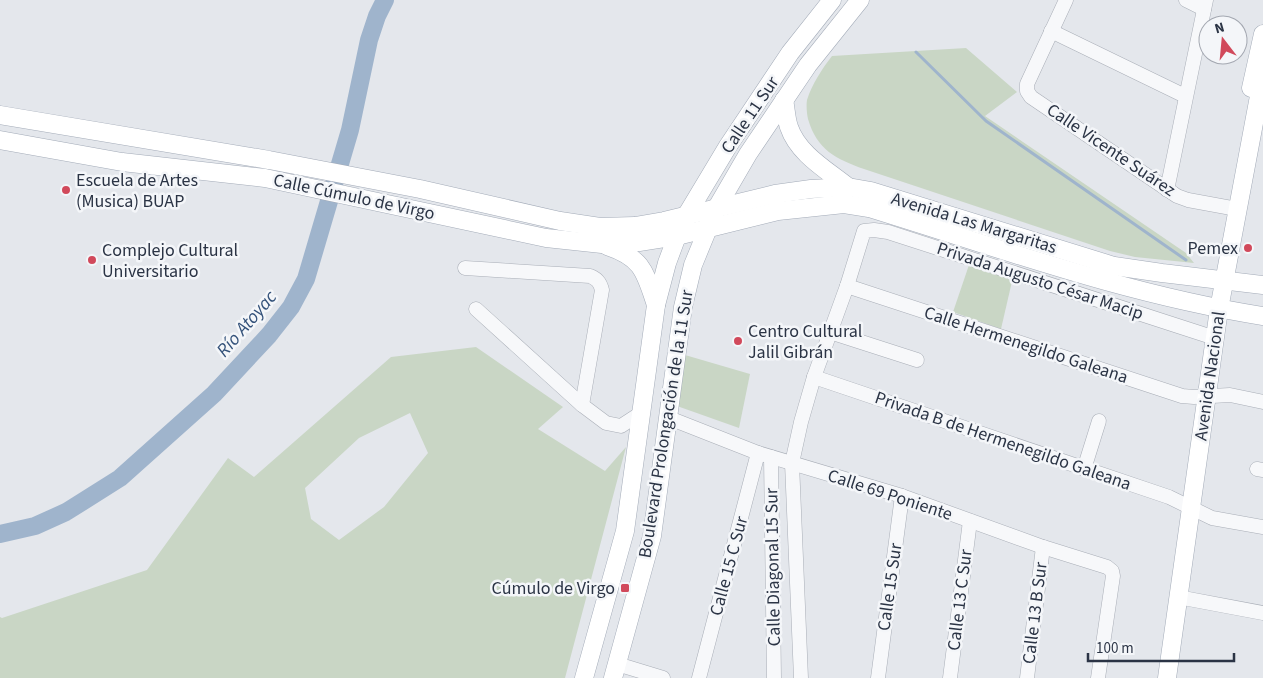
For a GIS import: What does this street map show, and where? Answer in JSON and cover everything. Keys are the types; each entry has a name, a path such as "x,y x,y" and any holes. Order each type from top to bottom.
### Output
{"main road":[{"name":"Calle 11 Sur","path":"677,236 686,216 728,146 790,53 832,0"},
{"name":"Calle 11 Sur","path":"708,229 716,209 748,154 808,65 860,0"},
{"name":"Avenida Nacional","path":"1167,678 1219,309 1219,280 1260,73 1263,34"},
{"path":"784,100 789,127 799,146 813,160 848,187"},
{"name":"Calle Cúmulo de Virgo","path":"0,115 269,160 420,189 560,221 600,227 635,226 686,216"},
{"name":"Calle Cúmulo de Virgo","path":"0,140 122,162 265,178 546,238 602,244 639,242 708,229"},
{"path":"728,146 748,154"},
{"name":"Avenida Las Margaritas","path":"686,216 774,194 848,187 871,191 1114,266 1162,274 1263,285"},
{"name":"Avenida Las Margaritas","path":"708,229 778,211 844,204 852,205 869,208 1112,284 1219,309 1263,316"},
{"name":"Boulevard Prolongación de la 11 Sur","path":"615,671 652,536 683,307 693,265 708,229"},
{"name":"Boulevard Prolongación de la 11 Sur","path":"584,678 625,531 656,305 677,236"},
{"path":"602,244 631,257 641,266 648,279 656,305"}],"street":[{"path":"1066,0 1051,31 1185,96"},
{"path":"1167,190 1205,4 1186,0"},
{"name":"Calle Vicente Suárez","path":"1051,31 1027,84 1027,91 1031,96 1167,190 1188,200 1233,208"},
{"name":"Calle Diagonal 15 Sur","path":"801,678 792,463 814,377 847,286 864,231"},
{"name":"Privada Augusto César Macip","path":"864,231 888,232 1215,338"},
{"path":"465,268 590,276 597,279 602,290 582,406"},
{"name":"Calle Hermenegildo Galeana","path":"847,286 1182,396 1230,395 1263,402"},
{"path":"476,309 582,406 606,424 621,426 641,413"},
{"path":"830,332 917,360"},
{"name":"Privada B de Hermenegildo Galeana","path":"814,377 1170,497 1212,518 1263,528"},
{"name":"Calle 69 Poniente","path":"669,418 765,455 902,496 1043,547 1107,567 1112,571 1113,576 1098,678"},
{"path":"1084,469 1099,421"},
{"name":"Calle Diagonal 15 Sur","path":"765,455 774,678"},
{"name":"Calle 15 C Sur","path":"699,678 765,455"},
{"name":"Calle 15 Sur","path":"878,678 902,496"},
{"name":"Calle 13 C Sur","path":"950,678 970,521"},
{"name":"Calle 13 B Sur","path":"1027,678 1043,547"},
{"path":"1178,597 1263,613"},
{"path":"615,671 663,678"}],"green space":[{"path":"966,48 1017,92 985,116 1186,253 1194,263 1135,257 1110,251 854,165 829,152 822,146 812,130 808,119 807,100 818,77 832,56"},
{"path":"970,262 1013,277 1001,329 953,312"},
{"path":"476,347 563,407 538,429 605,471 626,447 565,678 0,678 0,617 2,618 147,570 228,458 254,477 391,357","holes":["410,413 428,453 384,507 339,540 311,519 305,488 359,438"]},
{"path":"685,355 750,374 739,428 677,406"}],"waterway":[{"name":"Río Atoyac","path":"0,534 35,526 66,512 120,478 214,394 269,335 291,307 306,279 350,130 369,40 385,0"},
{"path":"916,52 986,121 1186,260"}],"place":[{"name":"Escuela de Artes (Musica) BUAP","path":"66,190"},
{"name":"Pemex","path":"1248,248"},
{"name":"Complejo Cultural Universitario","path":"92,260"},
{"name":"Centro Cultural Jalil Gibrán","path":"738,341"},
{"name":"Cúmulo de Virgo","path":"625,588"}]}
